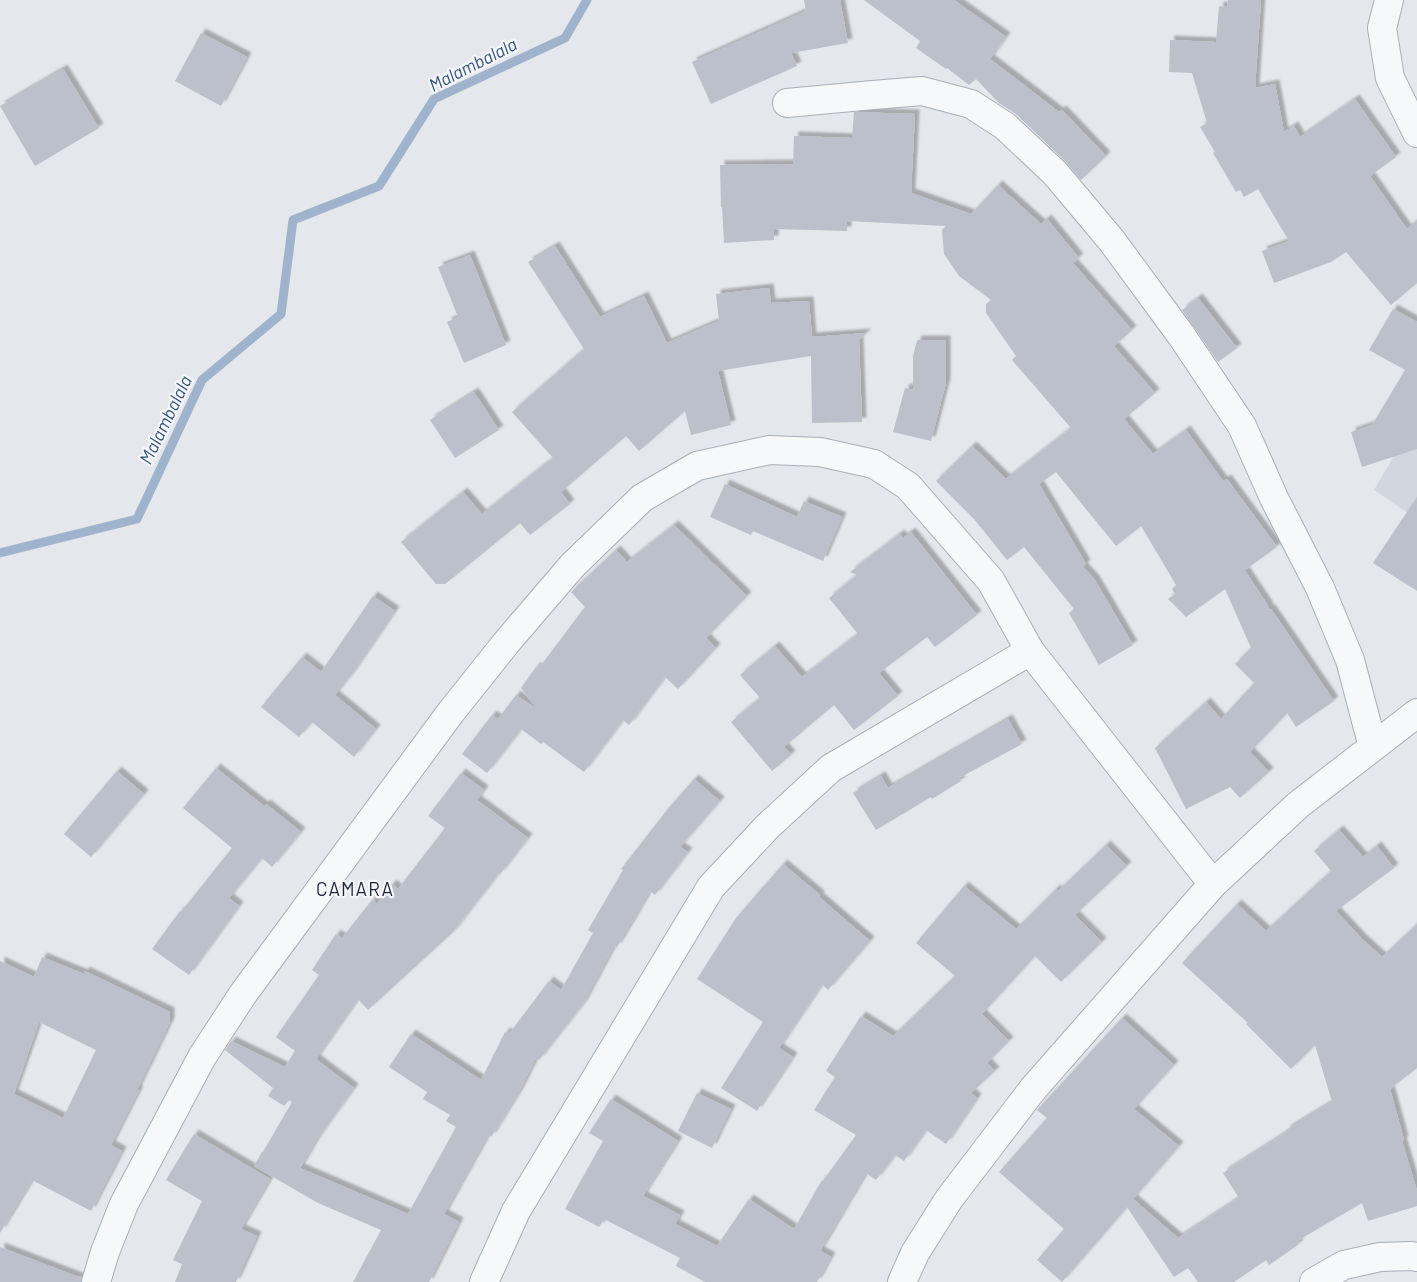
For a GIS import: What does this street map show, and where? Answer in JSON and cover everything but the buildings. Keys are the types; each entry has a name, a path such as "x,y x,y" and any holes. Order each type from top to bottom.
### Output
{"street":[{"path":"1389,0 1382,28 1390,78 1417,133"},
{"path":"787,103 873,94 922,92 971,104 1005,126 1055,173 1112,241 1181,334 1242,426 1274,498 1320,588 1350,660 1373,748"},
{"path":"96,1282 105,1252 124,1204 202,1057 243,994 451,712 506,643 572,566 642,498 697,466 769,450 820,452 874,464 908,486 991,581 1030,651 1213,884"},
{"path":"484,1282 516,1211 711,887 767,827 831,768 1030,651"},
{"path":"902,1282 915,1253 949,1199 1033,1089 1213,884 1298,805 1417,713"},
{"path":"1314,1282 1344,1265 1380,1257 1417,1257"}],"shaded area":[{"path":"1417,417 1417,519 1374,490"}],"waterway":[{"name":"Malambalala","path":"0,553 137,519 202,380 281,314 293,220 379,186 434,99 565,38 587,0"}],"district":[{"name":"CAMARA","path":"355,889"}]}
